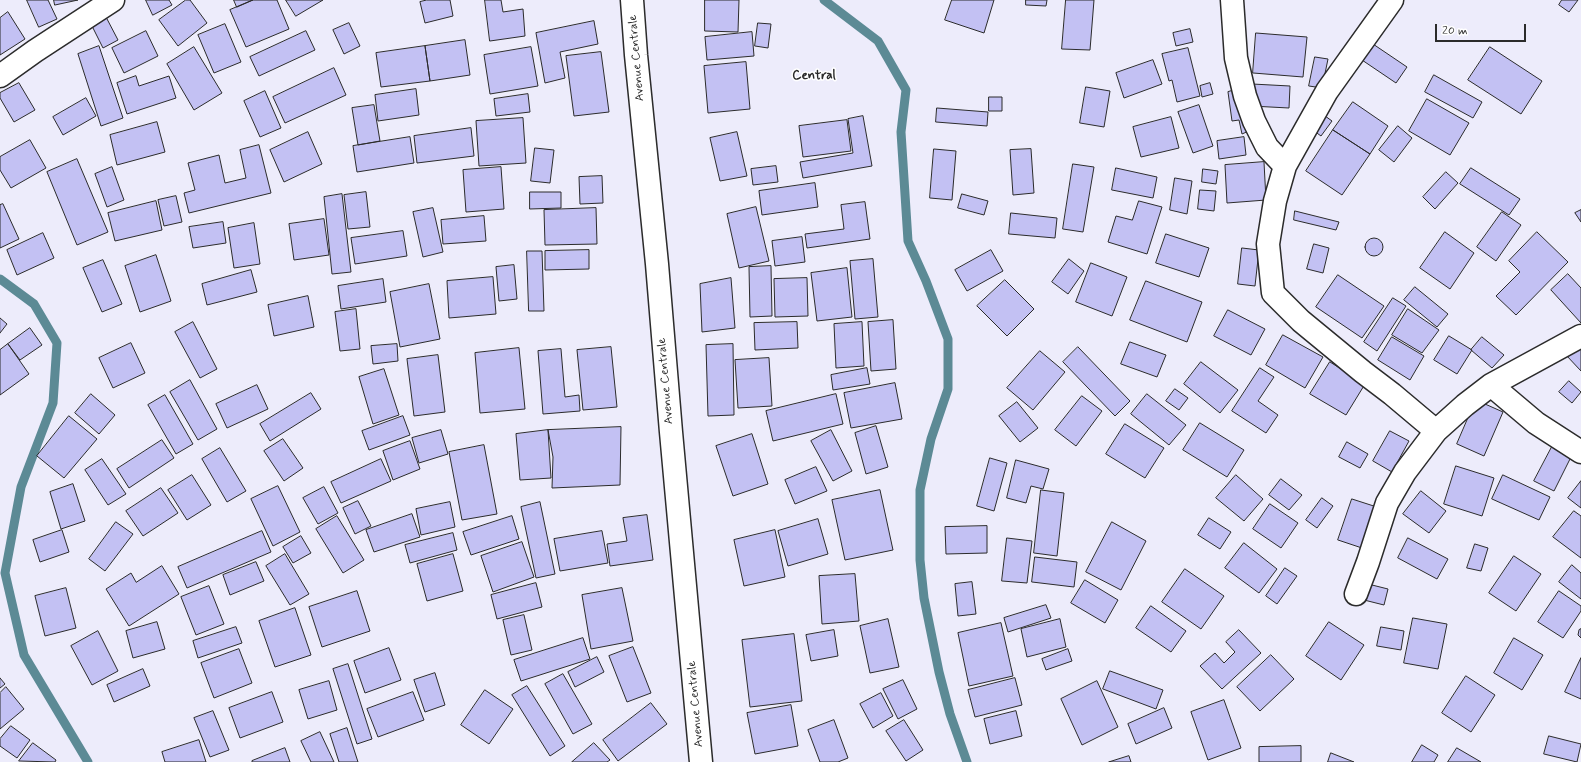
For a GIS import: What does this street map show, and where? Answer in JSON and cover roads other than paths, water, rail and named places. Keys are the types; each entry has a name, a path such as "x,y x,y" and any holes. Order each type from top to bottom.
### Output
{"street":[{"path":"0,76 35,51 113,0"},
{"name":"Avenue Centrale","path":"632,0 701,762"},
{"path":"1232,0 1236,58 1245,96 1254,121 1267,147 1285,166"},
{"path":"1392,0 1327,91 1285,166 1275,202 1268,244 1273,293 1301,321 1436,431"},
{"path":"1356,594 1387,503 1405,472 1436,431 1465,405 1492,385 1581,336"},
{"path":"1492,385 1536,422 1581,452"}],"waterway":[{"path":"824,0 878,41 906,90 901,132 908,241 926,281 948,339 948,389 931,439 920,490 920,560 924,598 939,672 950,714 967,762"},
{"path":"0,279 34,304 57,343 53,403 21,487 5,573 24,655 88,762"}],"district":[{"name":"Central","path":"814,76"}]}
